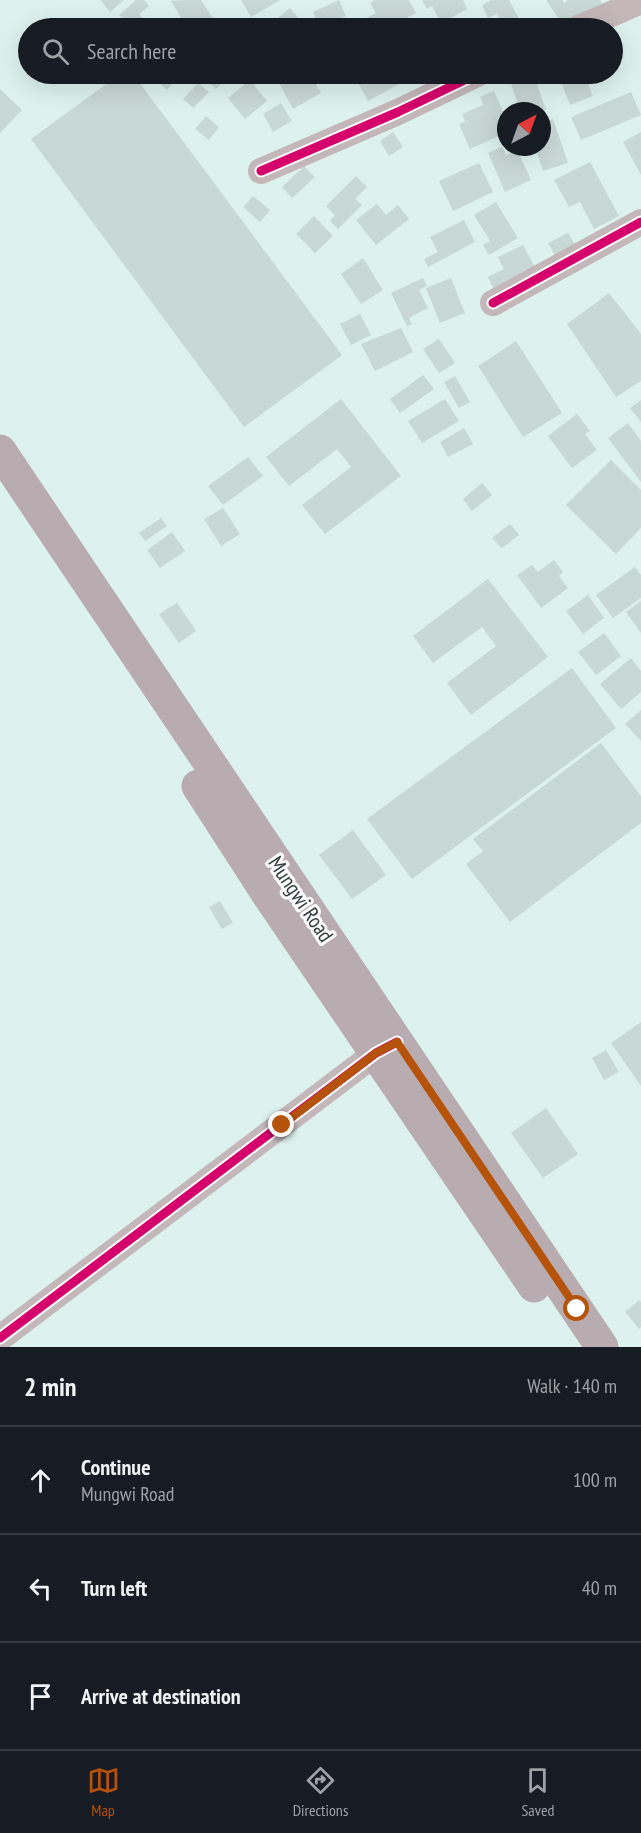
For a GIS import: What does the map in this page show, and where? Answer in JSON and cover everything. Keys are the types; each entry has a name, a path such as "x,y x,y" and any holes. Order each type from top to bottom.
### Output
{"main road":[{"name":"Mungwi Road","path":"0,451 387,1048 575,1347"},
{"name":"Mungwi Road","path":"0,491 134,687 269,896 387,1048 602,1347"}],"street":[{"path":"603,18 639,3"},
{"path":"261,171 456,84"},
{"path":"493,303 641,222"},
{"path":"0,1338 387,1048"}],"building":[{"path":"100,0 124,0 110,12"},
{"path":"136,0 144,0 149,6 139,14 142,18 122,18 119,15"},
{"path":"201,0 213,18 181,18 171,1"},
{"path":"241,0 280,0 251,17"},
{"path":"339,0 346,16 315,18 313,12"},
{"path":"375,0 409,0 416,13 407,18 366,18 376,13 370,3"},
{"path":"422,0 463,0 467,9 450,18 438,18 432,6 427,9"},
{"path":"491,0 509,0 519,18 499,18 497,14 488,18 482,5"},
{"path":"546,0 562,0 564,3 568,0 600,0 603,5 582,18 558,18"},
{"path":"290,8 298,18 278,18"},
{"path":"106,84 140,84 342,355 244,427 31,139"},
{"path":"161,84 172,84 167,90"},
{"path":"197,84 209,92 193,108 183,99"},
{"path":"211,84 221,84 216,89"},
{"path":"245,84 253,84 267,101 245,119 228,98"},
{"path":"280,84 316,84 321,93 293,109"},
{"path":"359,84 399,84 368,101"},
{"path":"511,84 537,84 543,102 517,102"},
{"path":"562,84 588,84 593,96 570,105"},
{"path":"0,89 22,110 0,133"},
{"path":"494,91 499,102 497,102 497,137 470,149 459,124 465,122 462,114 483,105 480,97"},
{"path":"631,92 641,115 581,140 571,117"},
{"path":"281,103 292,121 273,132 263,114"},
{"path":"206,116 219,127 209,140 195,129"},
{"path":"553,119 568,163 543,171 538,156 551,156 551,120"},
{"path":"393,132 403,147 389,156 380,141"},
{"path":"641,132 641,175 623,142"},
{"path":"497,149 497,156 520,156 531,180 505,192 488,153"},
{"path":"590,162 619,216 594,229 580,202 569,207 554,180"},
{"path":"479,163 493,192 453,211 439,181"},
{"path":"304,166 315,177 292,198 282,187"},
{"path":"356,176 367,187 355,199 362,205 338,229 330,221 335,215 326,206"},
{"path":"253,196 270,210 260,222 243,207"},
{"path":"496,202 518,238 489,255 483,245 490,241 474,215"},
{"path":"377,204 386,215 398,205 409,219 376,245 356,220"},
{"path":"314,216 333,236 315,253 296,234"},
{"path":"464,220 475,242 428,267 424,259 438,252 430,237"},
{"path":"568,233 576,246 556,257 548,243"},
{"path":"523,245 536,269 494,290 488,277 504,269 498,257"},
{"path":"363,258 383,290 361,304 341,274"},
{"path":"423,278 427,286 419,290 428,308 409,318 412,324 407,326 391,293"},
{"path":"451,278 465,313 440,323 426,288"},
{"path":"609,293 641,334 641,381 616,397 567,324"},
{"path":"360,314 371,335 351,345 340,324"},
{"path":"401,328 413,352 375,371 361,344"},
{"path":"439,339 455,363 439,373 423,349"},
{"path":"516,341 562,413 523,437 478,366"},
{"path":"423,375 434,389 400,413 390,399"},
{"path":"455,376 470,402 459,408 444,382"},
{"path":"341,399 401,476 325,534 302,505 351,467 337,449 289,486 266,457"},
{"path":"445,399 459,421 422,443 408,421"},
{"path":"641,400 641,422 630,408"},
{"path":"577,414 590,431 585,434 597,450 572,468 548,436"},
{"path":"628,423 641,441 641,482 608,438"},
{"path":"464,428 473,444 448,457 440,442"},
{"path":"248,457 263,476 223,505 208,486"},
{"path":"611,460 641,490 641,528 616,554 566,505"},
{"path":"482,483 492,495 472,511 463,499"},
{"path":"223,508 240,534 221,546 204,519"},
{"path":"161,518 167,526 145,541 139,533"},
{"path":"510,524 519,535 502,548 492,538"},
{"path":"172,532 185,551 160,568 147,550"},
{"path":"554,560 563,572 559,576 568,588 541,608 517,575 532,565 538,572"},
{"path":"635,567 641,575 641,598 613,618 596,595"},
{"path":"488,579 548,657 471,715 447,683 496,646 482,627 433,663 413,636"},
{"path":"588,595 604,618 583,634 566,611"},
{"path":"641,601 641,633 626,612"},
{"path":"177,603 196,631 179,643 159,614"},
{"path":"604,633 621,656 596,675 578,652"},
{"path":"631,658 641,671 641,692 621,709 600,684"},
{"path":"572,668 616,728 412,879 367,819"},
{"path":"641,710 641,741 625,724"},
{"path":"601,743 641,796 641,823 510,922 466,864 483,851 473,839"},
{"path":"353,830 386,875 352,899 319,855"},
{"path":"220,901 233,923 222,929 209,907"},
{"path":"641,1022 641,1086 611,1043"},
{"path":"606,1050 619,1072 604,1080 592,1058"},
{"path":"546,1108 578,1154 543,1178 511,1133"},
{"path":"639,1300 641,1302 641,1327 639,1329 625,1312"}],"cycle path":[{"path":"261,171 398,112 456,84"},
{"path":"493,303 641,222"},
{"path":"0,1338 376,1053 397,1042"}],"route":[{"path":"282,1125 376,1053 397,1042 577,1309"}]}
